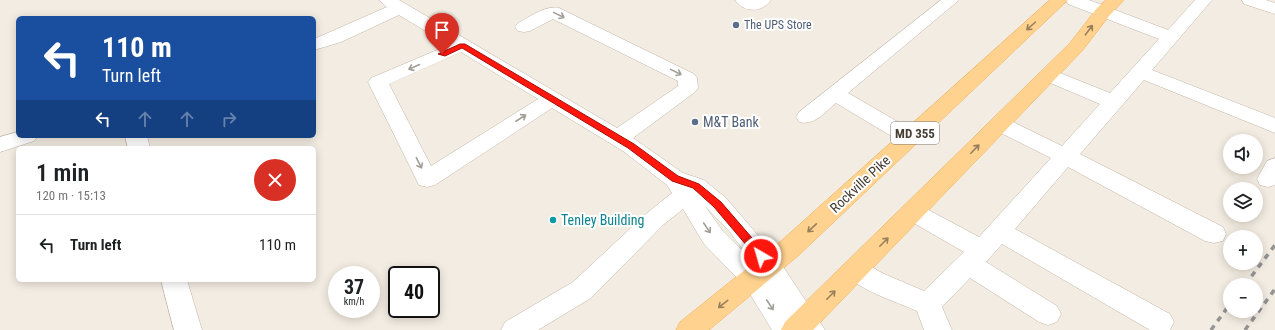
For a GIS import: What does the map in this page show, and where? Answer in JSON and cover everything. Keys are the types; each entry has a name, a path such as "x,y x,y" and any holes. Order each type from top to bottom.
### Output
{"main road":[{"name":"Rockville Pike","path":"690,330 762,273 1060,0"},
{"path":"799,328 1076,48 1103,12 1116,0"}],"street":[{"path":"743,0 754,6 763,0"},
{"path":"806,117 951,0"},
{"path":"1074,0 1171,37"},
{"path":"928,304 999,231 1204,0"},
{"path":"1250,0 1275,9"},
{"path":"316,44 335,38 394,4 618,138 680,187 696,186 718,204 737,225 762,273 799,328"},
{"path":"524,27 553,12 687,78 688,88 618,138"},
{"path":"463,45 378,82 427,179 552,99"},
{"path":"1140,72 1275,126"},
{"path":"1048,75 1113,102"},
{"path":"834,94 910,138"},
{"path":"1000,124 1065,156 1214,234"},
{"path":"0,145 21,138"},
{"path":"515,330 582,290 655,219 680,187"},
{"path":"913,212 975,257 1048,314"},
{"path":"999,231 1160,322"},
{"path":"856,270 874,280 928,304 938,330"},
{"path":"175,282 188,330"}],"railway":[{"path":"1250,278 1275,245"},
{"path":"1245,330 1275,289"},
{"path":"1211,330 1223,314"}],"place":[{"name":"The UPS Store","path":"736,25"},
{"name":"M&T Bank","path":"695,122"},
{"name":"Tenley Building","path":"553,220"}],"route":[{"path":"442,54 463,45 631,146 675,179 696,186 718,204 737,225 761,256"}]}
